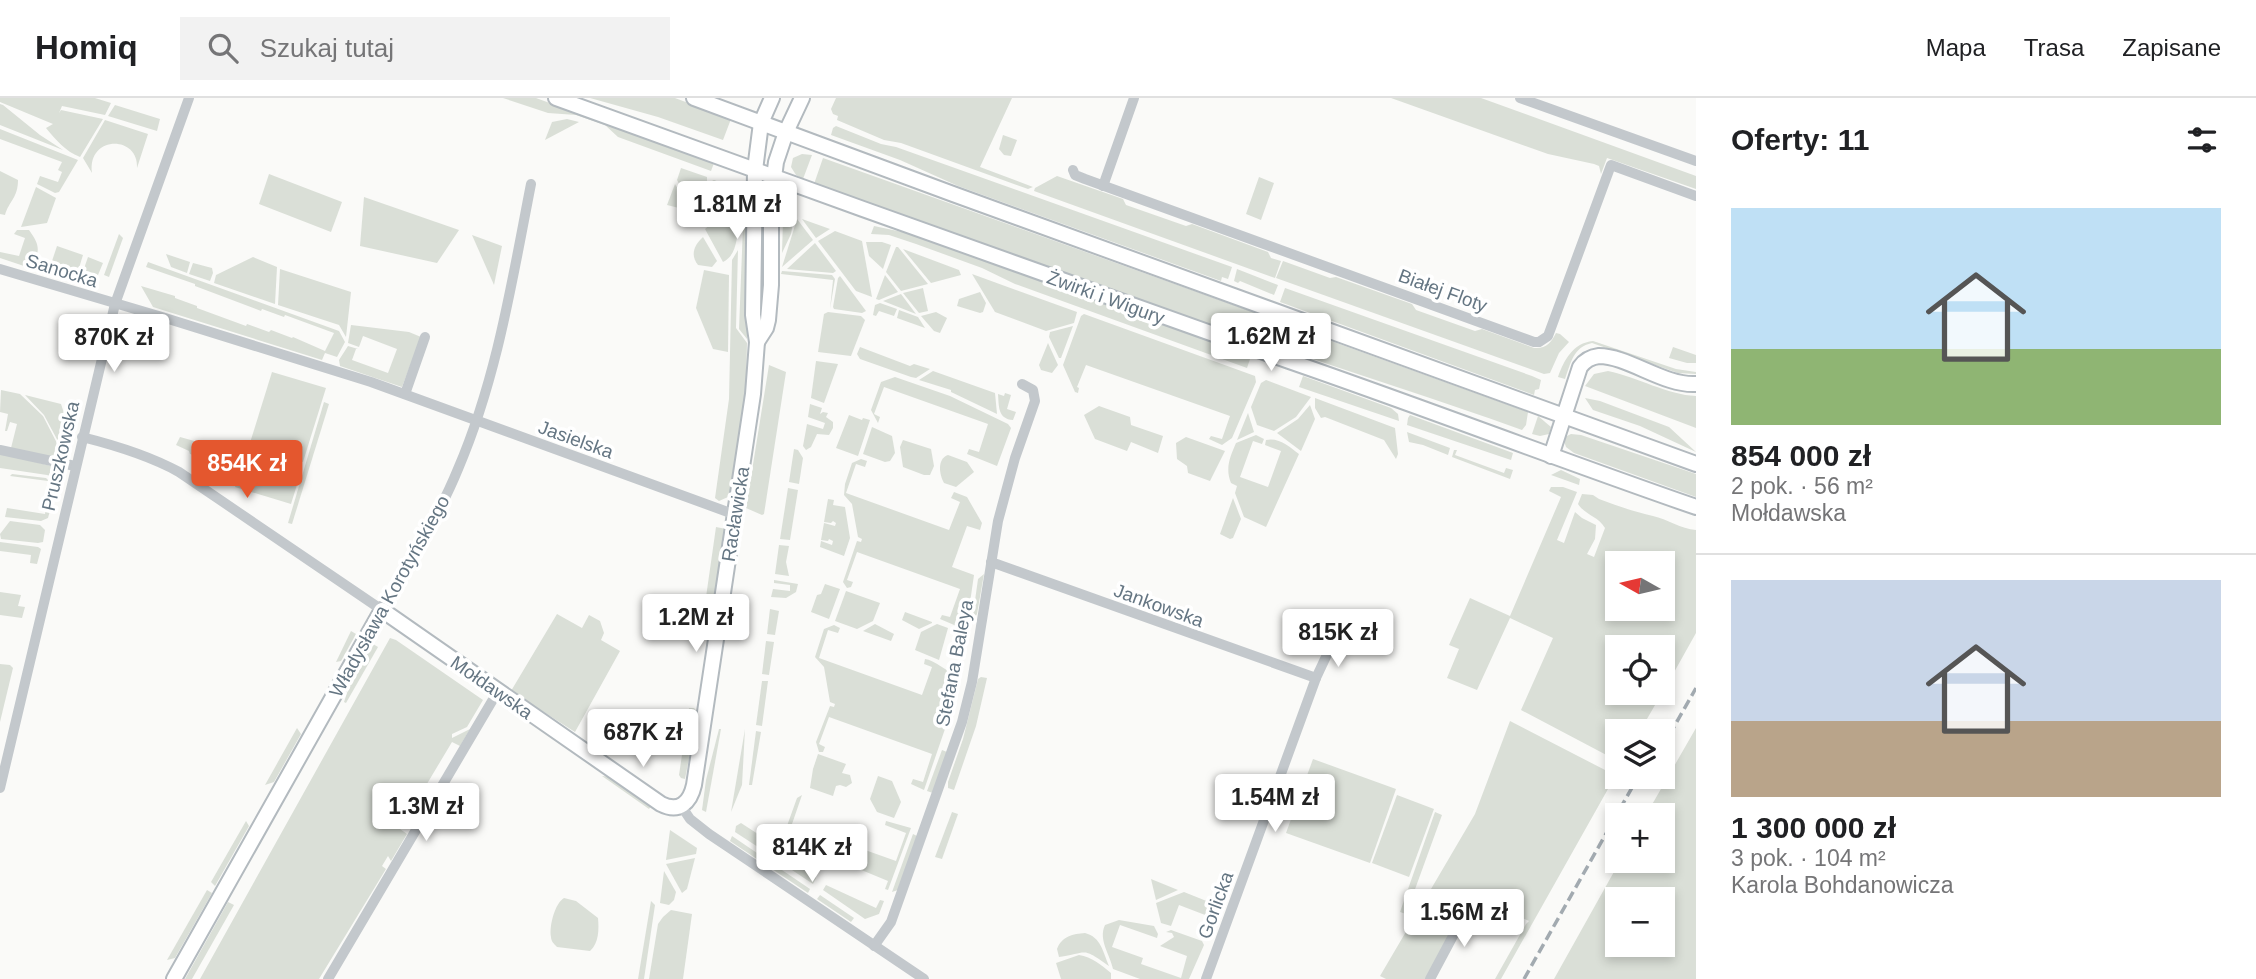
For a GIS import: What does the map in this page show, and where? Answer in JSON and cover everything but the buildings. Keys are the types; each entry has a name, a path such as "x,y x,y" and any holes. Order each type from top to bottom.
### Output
{"main road":[{"name":"Żwirki i Wigury","path":"556,98 1696,507"},
{"path":"694,98 1696,464"},
{"name":"Racławicka","path":"682,807 690,797 694,785 753,394 757,342 753,316 754,170 761,122 772,98"},
{"name":"Racławicka","path":"757,342 768,320 774,177 786,132 802,98"},
{"path":"1551,456 1580,366 1591,358 1603,356 1679,383 1696,384"},
{"name":"Mołdawska","path":"382,610 661,804 673,808 682,807"},
{"name":"Władysława Korotyńskiego","path":"174,979 382,610"}],"street":[{"name":"Pruszkowska","path":"0,788 3,759 115,304 189,98"},
{"path":"1102,186 1134,98"},
{"path":"1520,98 1696,161"},
{"name":"Białej Floty","path":"1073,170 1077,176 1102,186 1539,342 1548,336 1611,165 1696,195"},
{"name":"Władysława Korotyńskiego","path":"382,610 458,468 492,377 531,184"},
{"name":"Sanocka","path":"0,269 115,304"},
{"name":"Jasielska","path":"115,304 405,394 736,515"},
{"path":"405,394 425,337"},
{"name":"Stefana Baleya","path":"874,946 891,922 962,722 1006,486 1035,401 1033,390 1022,384"},
{"name":"Mołdawska","path":"82,437 116,445 127,452 159,462 179,472 382,610"},
{"path":"0,450 75,466"},
{"name":"Jankowska","path":"991,562 1316,678"},
{"name":"Gorlicka","path":"1206,979 1316,678 1331,646"},
{"path":"328,979 498,691"},
{"name":"Mołdawska","path":"682,807 690,819 709,834 924,979"},
{"path":"1430,979 1470,904"}],"shaded area":[{"path":"0,98 95,98 111,103 105,115 62,106 59,113 61,110 103,119 80,157 65,148 46,128 53,124 0,102"},
{"path":"503,98 536,98 714,163 711,171 618,137 605,125 576,115 548,113"},
{"path":"590,98 675,98 731,119 723,140 658,117"},
{"path":"836,98 1012,98 980,167 1033,187 1028,189 901,143 884,140 837,120 838,116 833,114 831,109"},
{"path":"1391,98 1481,98 1696,176 1696,189 1607,158 1601,174 1599,166 1594,164 1548,154"},
{"path":"0,104 40,135 63,150 0,125"},
{"path":"115,105 160,119 157,131 108,116"},
{"path":"567,119 579,122 545,140 552,122"},
{"path":"105,120 148,134 137,168 135,157 130,150 113,144 97,152 92,173 83,158"},
{"path":"836,126 1232,267 1228,279 1222,277 1221,281 958,186 900,160 831,135"},
{"path":"0,129 78,160 59,192 55,193 37,184 40,176 58,182 62,172 58,170 62,162 0,139"},
{"path":"1003,135 1017,140 1011,156 1004,155 999,149"},
{"path":"802,154 812,155 803,179 796,175 791,167 793,158"},
{"path":"823,158 1267,317 1259,340 1184,317 814,184"},
{"path":"681,168 707,177 703,194 693,208 677,180"},
{"path":"0,171 18,180 17,191 5,215 0,214"},
{"path":"269,174 342,202 331,232 259,204"},
{"path":"1057,176 1123,199 1126,205 1186,226 1192,224 1268,252 1271,258 1281,261 1275,278 1034,191"},
{"path":"1259,177 1274,183 1261,220 1246,214"},
{"path":"714,180 727,185 720,194 722,196 731,188 738,197 703,227 698,216 710,182"},
{"path":"675,184 688,208 687,210 667,205"},
{"path":"36,187 56,198 47,223 21,227"},
{"path":"364,197 459,230 437,263 360,246"},
{"path":"744,200 749,200 747,339 739,329"},
{"path":"738,201 736,244 729,258 723,262 705,229"},
{"path":"794,217 791,234 782,253 783,219"},
{"path":"797,219 813,240 782,267"},
{"path":"802,219 830,229 816,238"},
{"path":"874,226 912,234 1251,356 1247,368 1015,284 982,268 916,244 889,235 871,234"},
{"path":"17,230 29,230 36,240 38,252 33,269 0,258 0,252 19,256 25,238 14,234"},
{"path":"835,231 862,241 872,297 856,291 818,241"},
{"path":"119,234 123,238 109,277 104,275"},
{"path":"472,235 502,246 494,285"},
{"path":"703,237 717,261 712,267 698,265 694,258 695,247"},
{"path":"866,242 891,245 883,269 869,256"},
{"path":"815,243 836,271 833,273 787,269"},
{"path":"57,246 83,255 75,281 48,273"},
{"path":"896,247 928,284 901,291 886,272"},
{"path":"903,249 959,270 961,275 931,283"},
{"path":"738,250 736,328 747,343 746,388 731,492 728,497 719,501 715,498 729,399 732,260"},
{"path":"166,254 190,262 187,273 171,267"},
{"path":"88,257 103,263 93,287 79,283"},
{"path":"253,257 277,267 275,304 214,283 216,275"},
{"path":"1283,261 1412,304 1416,310 1475,331 1482,329 1534,348 1548,345 1556,333 1569,342 1559,353 1550,373 1544,374 1276,278"},
{"path":"148,262 339,331 345,342 337,357 325,353 322,360 153,307 141,286 175,296 197,308 246,326 247,324 269,332 271,330 325,351 334,333 285,315 284,317 262,309 261,311 195,286 146,267"},
{"path":"193,263 212,268 210,281 189,274"},
{"path":"280,269 351,292 346,337 339,325 278,305"},
{"path":"1237,269 1278,285 1274,295 1234,281"},
{"path":"704,270 729,275 728,352 713,349 696,308"},
{"path":"782,271 832,275 835,279 830,309 833,280 781,274"},
{"path":"972,274 1077,312 1074,323 1046,331 995,312"},
{"path":"885,275 898,292 879,300 876,299"},
{"path":"840,276 866,311 862,313 834,309"},
{"path":"923,288 928,311 919,313 903,293"},
{"path":"1285,288 1532,376 1541,380 1539,389 1535,390 1534,395 1280,302"},
{"path":"980,292 986,303 983,312 957,306 959,299"},
{"path":"901,294 916,314 883,301"},
{"path":"880,303 897,309 894,316 879,311 876,316 873,315 875,305"},
{"path":"899,310 918,317 925,328 897,318"},
{"path":"828,312 861,316 865,320 851,356 818,352 824,314"},
{"path":"936,312 947,318 940,333 934,331 921,316"},
{"path":"1084,314 1255,376 1256,382 1232,438 1222,445 1209,439 1211,436 1222,439 1230,416 1086,365 1077,387 1078,393 1075,392 1063,365"},
{"path":"1273,320 1528,412 1526,425 1522,430 1265,342"},
{"path":"351,325 409,332 421,337 402,387 340,366 339,360 348,346 358,349 352,360 388,373 397,349 363,336 359,347 348,343"},
{"path":"1073,326 1059,358 1049,337 1050,332"},
{"path":"1593,341 1696,374 1678,373 1592,343 1577,352 1565,379 1558,377 1570,353 1580,345"},
{"path":"1048,343 1058,365 1052,373 1041,370 1039,365"},
{"path":"860,347 910,366 914,364 930,369 916,378 911,377 860,359 857,354"},
{"path":"1673,347 1696,355 1696,363 1669,358"},
{"path":"816,361 838,364 824,403 811,398"},
{"path":"769,365 786,372 762,515 746,508"},
{"path":"933,371 995,393 997,414 951,390 919,380"},
{"path":"1608,371 1675,393 1696,396 1696,428 1585,386 1594,374"},
{"path":"272,372 326,388 303,462 249,446"},
{"path":"1303,376 1391,408 1398,414 1399,421 1299,387"},
{"path":"895,377 950,396 1008,424 1011,428 997,466 967,454 969,449 979,452 988,424 884,387 874,414 880,417 878,423 871,410 881,382"},
{"path":"1266,380 1311,397 1296,417 1274,431 1257,425 1251,407 1261,383"},
{"path":"1,390 20,394 43,416 60,449 60,459 11,448 17,424 10,422 5,431 8,414 0,412"},
{"path":"1005,393 1011,395 1007,409 1016,412 1013,420 1004,417 1000,412 998,394 1004,396"},
{"path":"25,395 61,404 66,419 60,445 44,415"},
{"path":"1315,398 1395,428 1398,454 1396,459 1384,440 1325,417 1321,418 1315,408"},
{"path":"1585,398 1669,427 1696,452 1640,426 1593,410"},
{"path":"324,402 329,404 292,524 288,523"},
{"path":"810,404 822,408 820,414 828,413 826,417 833,422 833,428 829,435 817,434 811,447 806,450 803,446 807,424 823,429 825,423 808,417"},
{"path":"1310,405 1315,419 1301,451 1277,433 1298,419"},
{"path":"1099,406 1130,417 1131,425 1163,436 1158,453 1131,442 1127,451 1095,439 1084,415"},
{"path":"1248,413 1254,432 1237,440"},
{"path":"849,415 870,420 858,456 836,448"},
{"path":"1410,415 1513,453 1511,460 1407,425"},
{"path":"1538,416 1551,427 1549,434 1532,434"},
{"path":"872,427 892,436 895,453 890,461 885,462 863,454"},
{"path":"1407,432 1450,448 1448,455 1409,442"},
{"path":"1571,434 1696,474 1696,497 1574,453 1566,447 1564,441 1565,437"},
{"path":"1256,435 1264,439 1262,444 1253,441 1240,477 1268,487 1281,451 1265,445 1266,440 1280,441 1299,454 1266,527 1244,517 1235,493 1237,486 1231,483 1228,472 1236,443"},
{"path":"180,437 223,449 219,464 190,454 176,445"},
{"path":"1186,437 1225,451 1210,481 1188,473 1187,466 1177,459 1176,443"},
{"path":"903,440 931,449 934,466 930,475 903,467 900,447"},
{"path":"794,449 798,450 803,458 799,484 789,482"},
{"path":"1454,450 1457,450 1455,455 1504,473 1506,468 1513,470 1510,479 1452,457"},
{"path":"245,452 302,469 291,504 235,487"},
{"path":"0,453 59,468 56,478 0,468"},
{"path":"948,455 967,462 974,472 956,487 944,483 941,475 942,460"},
{"path":"861,459 867,461 865,467 856,464 846,493 949,530 960,502 951,498 954,492 967,497 982,523 980,530 967,526 952,567 974,575 966,630 940,619 942,615 950,617 960,589 857,552 847,580 853,582 851,587 847,588 843,582 857,541 861,542 862,539 858,537 852,504 844,495 852,463"},
{"path":"1561,470 1580,479 1579,485 1551,475"},
{"path":"12,474 46,478 55,487 52,496 46,495 48,481 10,476"},
{"path":"1551,487 1563,487 1577,492 1557,540 1564,543 1575,512 1596,525 1595,539 1587,554 1594,557 1605,528 1578,504 1582,494 1593,495 1696,530 1696,633 1675,671 1675,635 1605,635 1605,705 1655,705 1647,719 1605,719 1605,754 1521,710 1553,638 1510,618 1477,690 1447,678 1459,649 1449,645 1470,598 1510,616 1561,497 1549,491"},
{"path":"788,488 798,490 790,540 780,539"},
{"path":"1233,498 1241,519 1233,538 1230,539 1220,534"},
{"path":"828,499 834,500 833,505 845,507 850,538 844,556 820,547 821,541 832,545 833,541 821,540 824,523 835,526 836,523 824,522"},
{"path":"47,502 51,507 48,518 41,521 5,517 7,508 45,514"},
{"path":"10,521 40,525 45,530 43,542 1,539 0,534"},
{"path":"716,527 726,529 711,629 707,633 701,632"},
{"path":"0,542 38,547 41,549 37,564 30,563 31,555 0,551"},
{"path":"779,545 789,546 786,562 789,576 775,574"},
{"path":"984,574 977,614 972,622 978,579"},
{"path":"774,580 798,584 796,592 786,598 771,597 773,589 790,591 790,585 774,583"},
{"path":"825,584 840,589 829,619 811,612 817,595 821,594"},
{"path":"846,591 880,603 873,621 857,629 835,621"},
{"path":"0,592 21,595 18,606 25,607 22,618 0,615"},
{"path":"770,609 779,611 775,635 767,634"},
{"path":"905,612 932,623 919,629 902,620"},
{"path":"557,614 582,628 589,615 600,621 604,633 601,640 620,651 575,732 511,691"},
{"path":"875,624 894,634 891,641 863,631"},
{"path":"937,624 948,628 939,660 915,650 921,632"},
{"path":"834,625 840,628 838,633 828,630 819,658 922,695 932,667 924,664 925,659 958,676 946,726 924,790 911,784 913,779 923,782 932,754 829,717 819,744 825,747 823,752 819,752 816,742 830,706 834,707 835,704 830,702 824,667 815,657 824,629"},
{"path":"351,631 356,634 341,661 336,662"},
{"path":"390,638 483,700 467,727 452,734 452,738 470,729 460,746 452,742 400,829 407,834 391,861 388,856 382,866 386,869 319,979 200,979"},
{"path":"766,641 774,642 769,675 762,674"},
{"path":"373,644 378,647 346,703 344,702 350,684"},
{"path":"0,664 13,668 0,722"},
{"path":"987,678 976,726 954,790 948,788 948,782 963,739 978,679"},
{"path":"762,681 768,681 762,726 756,725"},
{"path":"689,708 694,708 698,713 685,779 679,775"},
{"path":"1510,721 1605,770 1605,789 1608,789 1501,979 1495,979 1529,921 1465,892 1461,898 1464,907 1426,979 1386,979 1380,976 1475,814"},
{"path":"297,728 301,734 274,782 265,785"},
{"path":"1696,728 1696,979 1554,979 1605,888 1605,957 1675,957 1675,887 1605,887 1613,873 1675,873 1675,803 1653,803 1661,789 1675,789 1675,765"},
{"path":"719,729 706,812 702,810 706,780"},
{"path":"745,729 742,785 731,812"},
{"path":"756,731 761,732 752,785 749,785"},
{"path":"942,750 947,752 933,793 927,791"},
{"path":"818,754 846,764 842,773 850,775 852,783 846,787 836,786 833,796 810,788"},
{"path":"1313,759 1396,789 1370,863 1286,833"},
{"path":"602,776 612,777 652,805 649,809"},
{"path":"878,776 892,781 901,802 894,818 877,812 870,799"},
{"path":"802,795 792,824 896,861 906,833 885,825 886,821 911,828 888,890 885,889 888,881 830,857 824,865 783,837 797,798"},
{"path":"1397,795 1434,809 1409,877 1372,863"},
{"path":"952,812 958,814 942,859 935,857"},
{"path":"1435,812 1442,815 1406,914 1400,912"},
{"path":"246,821 249,826 215,886 211,882"},
{"path":"741,823 764,838 758,847 735,832 736,826"},
{"path":"670,830 697,848 696,854 666,860"},
{"path":"913,834 917,836 898,890 892,892"},
{"path":"732,836 810,889 808,893 730,841"},
{"path":"775,845 813,869 816,878 813,884 768,854"},
{"path":"695,858 687,889 682,893 666,864"},
{"path":"664,871 676,892 669,905 660,903"},
{"path":"1151,879 1178,890 1156,900"},
{"path":"826,885 876,908 880,900 884,901 879,914 865,919 823,890"},
{"path":"207,890 212,893 175,958 167,960"},
{"path":"1184,892 1214,904 1217,907 1213,918 1179,905 1171,926 1161,923 1156,903"},
{"path":"820,895 854,918 851,922 817,899"},
{"path":"564,898 576,901 598,918 597,940 590,951 557,947 552,941 553,915"},
{"path":"651,901 655,905 644,979 638,979"},
{"path":"228,902 234,905 192,979 185,979"},
{"path":"671,910 692,914 683,979 649,979 658,924"},
{"path":"1119,920 1154,926 1157,938 1120,925 1112,947 1143,958 1141,964 1181,978 1187,956 1160,946 1174,937 1172,933 1166,932 1171,930 1202,941 1204,945 1189,979 1140,979 1113,969 1103,931 1105,925"},
{"path":"1085,933 1098,942 1109,966 1084,952 1059,957 1057,949 1065,938"},
{"path":"1079,955 1100,964 1111,973 1111,979 1061,979 1056,963"}],"railway":[{"path":"1675,725 1696,688"},
{"path":"1524,979 1631,789"}]}
